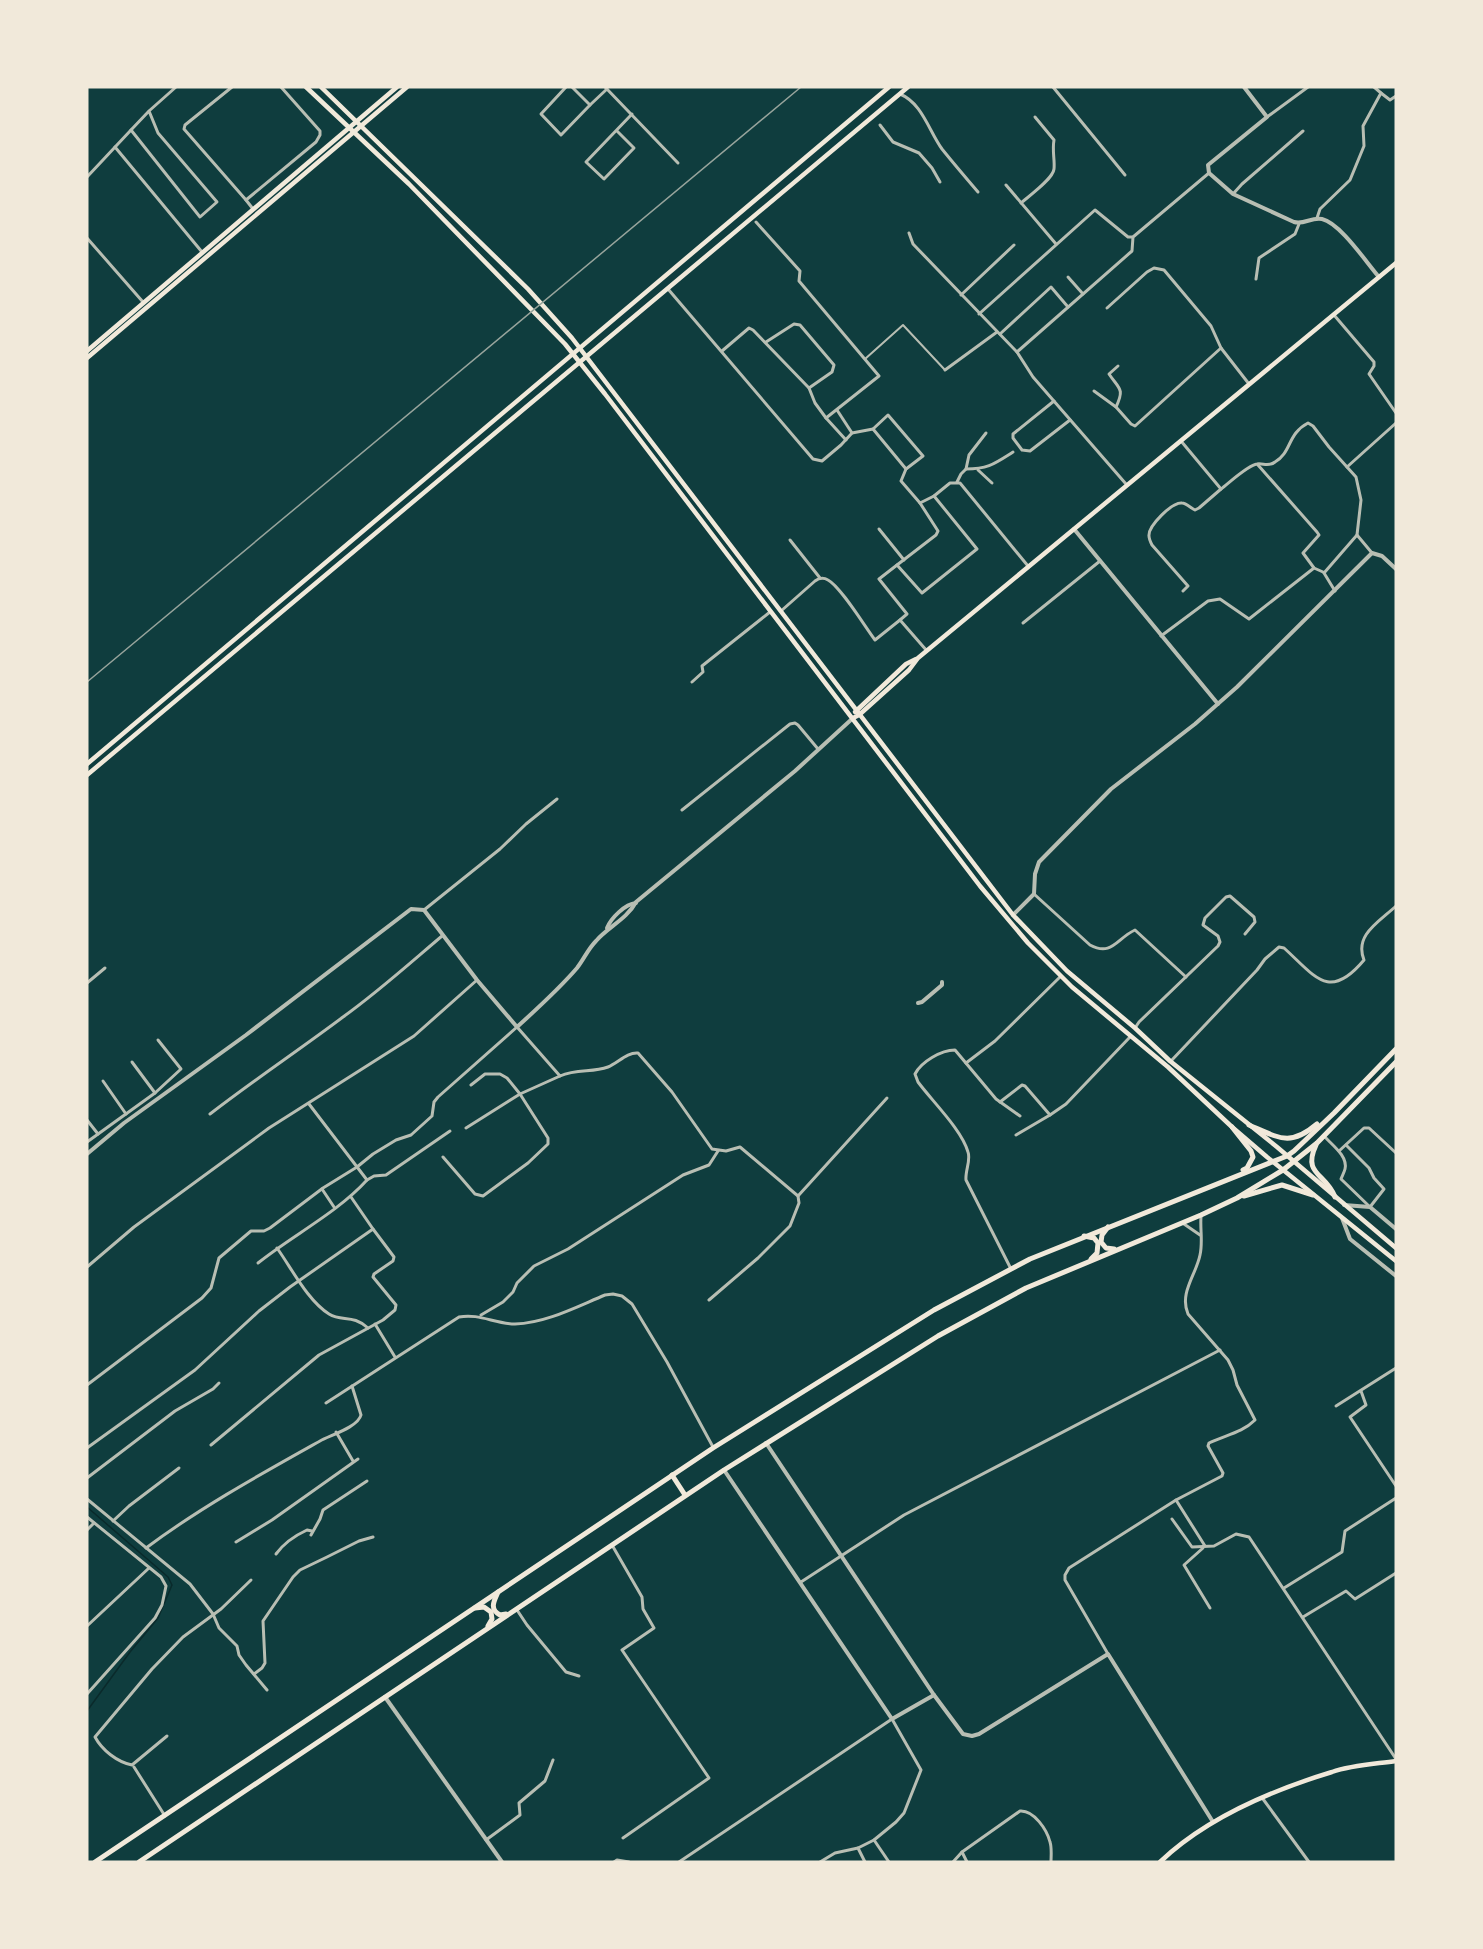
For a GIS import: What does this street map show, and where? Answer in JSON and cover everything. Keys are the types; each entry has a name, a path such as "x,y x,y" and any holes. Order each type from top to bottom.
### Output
{"highway":[{"path":"95,1862 713,1448 934,1310 1011,1269 1083,1236 1287,1156 1334,1113 1396,1049"},
{"path":"139,1862 723,1470 990,1306 1116,1249 1201,1215 1237,1198 1283,1170 1317,1143 1396,1062"},
{"path":"1250,1125 1273,1136 1290,1140 1308,1132 1334,1113"},
{"path":"1229,1178 1247,1168 1253,1157 1232,1126"},
{"path":"1317,1143 1310,1162 1312,1168 1331,1188 1335,1197"},
{"path":"1237,1198 1282,1185 1313,1195"},
{"path":"1109,1226 1102,1235 1101,1242 1106,1248 1116,1249"},
{"path":"1083,1236 1094,1238 1099,1246 1095,1255 1087,1262"},
{"path":"672,1475 685,1495"},
{"path":"499,1591 493,1605 494,1610 500,1615 513,1610"},
{"path":"472,1608 484,1607 491,1612 492,1619 488,1627"}],"main road":[{"path":"306,87 409,183 573,354 1005,917 1061,976 1283,1170 1396,1261"},
{"path":"321,87 528,289 580,348 1013,915 1067,971 1135,1028 1170,1061 1396,1248"},
{"path":"87,351 397,87"},
{"path":"87,358 407,87"},
{"path":"87,764 889,87"},
{"path":"87,775 908,87"},
{"path":"768,190 770,196 775,198"},
{"path":"853,718 857,712 909,670 918,658 1396,263"},
{"path":"361,532 367,540"},
{"path":"1160,1862 1213,1822 1263,1799 1332,1772 1396,1760"}],"street":[{"path":"87,177 149,111 176,87"},
{"path":"232,87 185,125 184,129 253,209"},
{"path":"246,201 316,142 320,136 320,131 281,87"},
{"path":"566,87 541,114 558,134 561,135 606,88 678,163"},
{"path":"572,87 590,105"},
{"path":"1053,87 1125,175"},
{"path":"1244,87 1267,117"},
{"path":"1308,87 1208,165 1209,173 1233,194 1299,224 1317,218 1327,220 1346,236 1379,277"},
{"path":"1374,87 1390,100 1396,96"},
{"path":"900,93 916,106 941,147 978,192"},
{"path":"1317,218 1320,209 1350,180 1364,146 1363,126 1381,93"},
{"path":"131,130 200,217 217,202 158,133 149,111"},
{"path":"617,131 634,148 604,178 586,162 632,114"},
{"path":"1021,203 1050,177 1054,169 1052,154 1054,140 1035,117"},
{"path":"880,125 893,142 919,153 940,182"},
{"path":"1233,194 1303,131"},
{"path":"115,147 202,252"},
{"path":"1017,352 1132,251 1133,237 1209,173"},
{"path":"1006,186 1056,244"},
{"path":"979,314 1095,210 1128,237 1133,237"},
{"path":"756,222 800,271 799,281 879,376 826,418"},
{"path":"1256,279 1259,258 1295,234 1299,224"},
{"path":"909,233 913,244 1017,352 1033,377 1126,484"},
{"path":"87,238 147,307"},
{"path":"961,295 1014,245"},
{"path":"1107,308 1148,272 1154,268 1164,270 1211,326 1221,348 1250,384"},
{"path":"1068,277 1083,294"},
{"path":"865,359 903,325 945,370 999,333 1051,287 1068,307"},
{"path":"668,289 813,459 822,461 852,433 873,429 888,415 922,456 906,469 901,481 920,503 938,531 936,536 879,579 907,614 875,640 836,587 827,579 820,578 790,540"},
{"path":"1334,315 1374,362 1369,374 1396,413"},
{"path":"766,342 794,324 800,325 834,366 832,372 809,388"},
{"path":"722,351 749,328 766,342 809,388 815,403 846,440"},
{"path":"1094,391 1116,407 1135,426 1221,348"},
{"path":"1116,407 1122,393 1109,374 1118,366"},
{"path":"1054,401 1013,434 1013,438 1022,450 1030,451 1070,420"},
{"path":"837,410 852,433"},
{"path":"1183,591 1188,586 1152,545 1148,537 1154,523 1176,504 1183,503 1195,510 1199,508 1256,464 1275,463 1285,453 1290,439 1298,428 1308,423 1356,477 1362,500 1357,535 1324,573"},
{"path":"1347,467 1396,423"},
{"path":"873,429 906,469"},
{"path":"957,482 960,474 966,469 969,455 986,433"},
{"path":"1180,440 1221,489"},
{"path":"966,469 978,470 999,462 1013,452"},
{"path":"1256,464 1317,532 1317,538 1303,553 1314,568 1324,573 1335,591"},
{"path":"978,470 992,483"},
{"path":"920,503 934,496 950,483 957,482"},
{"path":"957,482 1029,567"},
{"path":"897,565 921,593 977,549 934,496"},
{"path":"879,529 904,560"},
{"path":"1074,529 1218,704"},
{"path":"1357,535 1372,553 1382,556 1396,569"},
{"path":"1013,915 1034,894 1035,874 1039,862 1111,789 1218,704 1372,553"},
{"path":"1023,623 1100,561"},
{"path":"1161,636 1214,599 1220,599 1250,619 1314,568"},
{"path":"781,611 820,578"},
{"path":"692,682 703,672 702,666 772,611"},
{"path":"900,620 927,651"},
{"path":"87,1385 202,1298 211,1288 219,1257 251,1231 264,1231 270,1228 373,1154 396,1140 411,1135 432,1116 434,1102 438,1097 563,984 583,961 609,922 710,843 853,718"},
{"path":"682,810 790,724 798,725 818,750"},
{"path":"424,910 500,849 556,799"},
{"path":"1034,894 1098,950 1105,950 1135,930 1186,976"},
{"path":"1135,1028 1220,942 1218,936 1203,925 1205,918 1226,897 1230,896 1254,917 1255,922 1245,934"},
{"path":"1170,1061 1257,970 1265,958 1279,947 1284,948 1314,976 1325,983 1339,982 1364,960 1360,947 1364,937 1396,906"},
{"path":"87,1154 124,1123 246,1035 404,913 417,908 424,910 477,980 560,1076"},
{"path":"210,1114 280,1061 343,1018 398,975 442,936"},
{"path":"87,983 105,968"},
{"path":"966,1063 1004,1032 1061,976"},
{"path":"87,1267 158,1208 261,1134 414,1036 477,980"},
{"path":"918,1003 942,985 942,982"},
{"path":"1016,1135 1066,1104 1119,1051 1131,1035"},
{"path":"87,1142 155,1093 181,1069 158,1040"},
{"path":"1011,1269 966,1180 968,1149 918,1082 915,1074 919,1066 948,1050 955,1050 987,1090 1020,1116"},
{"path":"466,1128 520,1094 560,1076 575,1070 605,1068 637,1052 672,1092 711,1147 718,1151 740,1147 798,1196 799,1203 790,1226 758,1258 709,1300"},
{"path":"132,1062 155,1093"},
{"path":"443,1157 480,1196 486,1195 528,1163 545,1149 549,1140 507,1078 500,1074 485,1074 471,1085"},
{"path":"103,1081 126,1114"},
{"path":"1000,1102 1023,1084 1050,1115"},
{"path":"798,1196 887,1098"},
{"path":"309,1104 367,1180"},
{"path":"87,1120 98,1134"},
{"path":"1340,1151 1364,1128 1369,1128 1396,1153"},
{"path":"258,1263 351,1197 367,1180 374,1176 387,1175 450,1131"},
{"path":"1324,1136 1340,1151 1346,1168 1341,1179 1370,1208 1396,1229"},
{"path":"1346,1145 1369,1168 1384,1189 1370,1208"},
{"path":"480,1316 503,1302 534,1266 568,1249 684,1175 709,1165 718,1151"},
{"path":"322,1189 334,1208"},
{"path":"211,1445 319,1355 375,1324 396,1308 373,1277 394,1260 394,1257 351,1197"},
{"path":"1344,1205 1370,1208"},
{"path":"1201,1215 1200,1254 1188,1286 1185,1306 1193,1320 1220,1350 1233,1370 1237,1385 1255,1420 1247,1428 1226,1434 1209,1443 1208,1446 1222,1476 1176,1500 1069,1568 1065,1580 1108,1654 1213,1822"},
{"path":"1341,1218 1350,1239 1396,1276"},
{"path":"1182,1222 1200,1235"},
{"path":"87,1448 195,1370 259,1311 373,1229"},
{"path":"277,1248 311,1300 331,1315 356,1319 368,1328"},
{"path":"326,1402 459,1317 480,1316 513,1324 543,1320 605,1295 613,1294 622,1296 632,1304 667,1362 713,1448"},
{"path":"375,1324 395,1358"},
{"path":"801,1582 904,1515 1220,1350"},
{"path":"1336,1406 1396,1368"},
{"path":"87,1478 176,1410 213,1389 219,1383"},
{"path":"146,1548 176,1526 336,1432 355,1424 360,1420 360,1409 352,1386"},
{"path":"1361,1391 1366,1405 1350,1418 1396,1486"},
{"path":"336,1432 353,1461"},
{"path":"766,1443 934,1695 963,1734 972,1736 979,1734 1108,1654"},
{"path":"236,1542 272,1520 358,1459"},
{"path":"113,1521 179,1468"},
{"path":"723,1470 892,1719 921,1770 921,1775 901,1817 874,1840 858,1848 835,1853 820,1862"},
{"path":"276,1554 282,1545 307,1530 311,1533 323,1510 367,1481"},
{"path":"1284,1588 1342,1552 1345,1531 1396,1498"},
{"path":"87,1499 190,1584 213,1614 219,1628 237,1646 238,1655 267,1690"},
{"path":"1176,1500 1205,1546"},
{"path":"87,1516 161,1576 166,1583 159,1611 87,1695"},
{"path":"1172,1519 1192,1546 1214,1546 1236,1534 1248,1537 1396,1760"},
{"path":"87,1530 94,1523"},
{"path":"254,1674 265,1663 263,1621 293,1577 300,1570 359,1541 373,1537"},
{"path":"612,1545 642,1597 644,1609 654,1628 622,1650 708,1778 623,1838"},
{"path":"1205,1546 1184,1565 1210,1608"},
{"path":"87,1626 150,1567"},
{"path":"1303,1617 1346,1592 1355,1599 1396,1573"},
{"path":"167,1737 132,1765 122,1763 108,1753 95,1737 171,1649 229,1602 251,1580"},
{"path":"513,1610 566,1672 579,1676"},
{"path":"679,1862 892,1719 934,1695"},
{"path":"385,1696 502,1862"},
{"path":"486,1840 520,1815 519,1803 545,1781 553,1760"},
{"path":"134,1767 165,1816"},
{"path":"1263,1799 1309,1862"},
{"path":"953,1862 962,1852 1020,1811 1025,1810 1042,1827 1050,1842 1051,1862"},
{"path":"874,1840 889,1862"},
{"path":"858,1848 865,1862"},
{"path":"962,1852 967,1862"},
{"path":"614,1862 617,1860 629,1862"}],"waterway":[{"path":"87,1507 168,1577 172,1585 158,1618 87,1711"}],"railway":[{"path":"87,682 801,87"}]}
